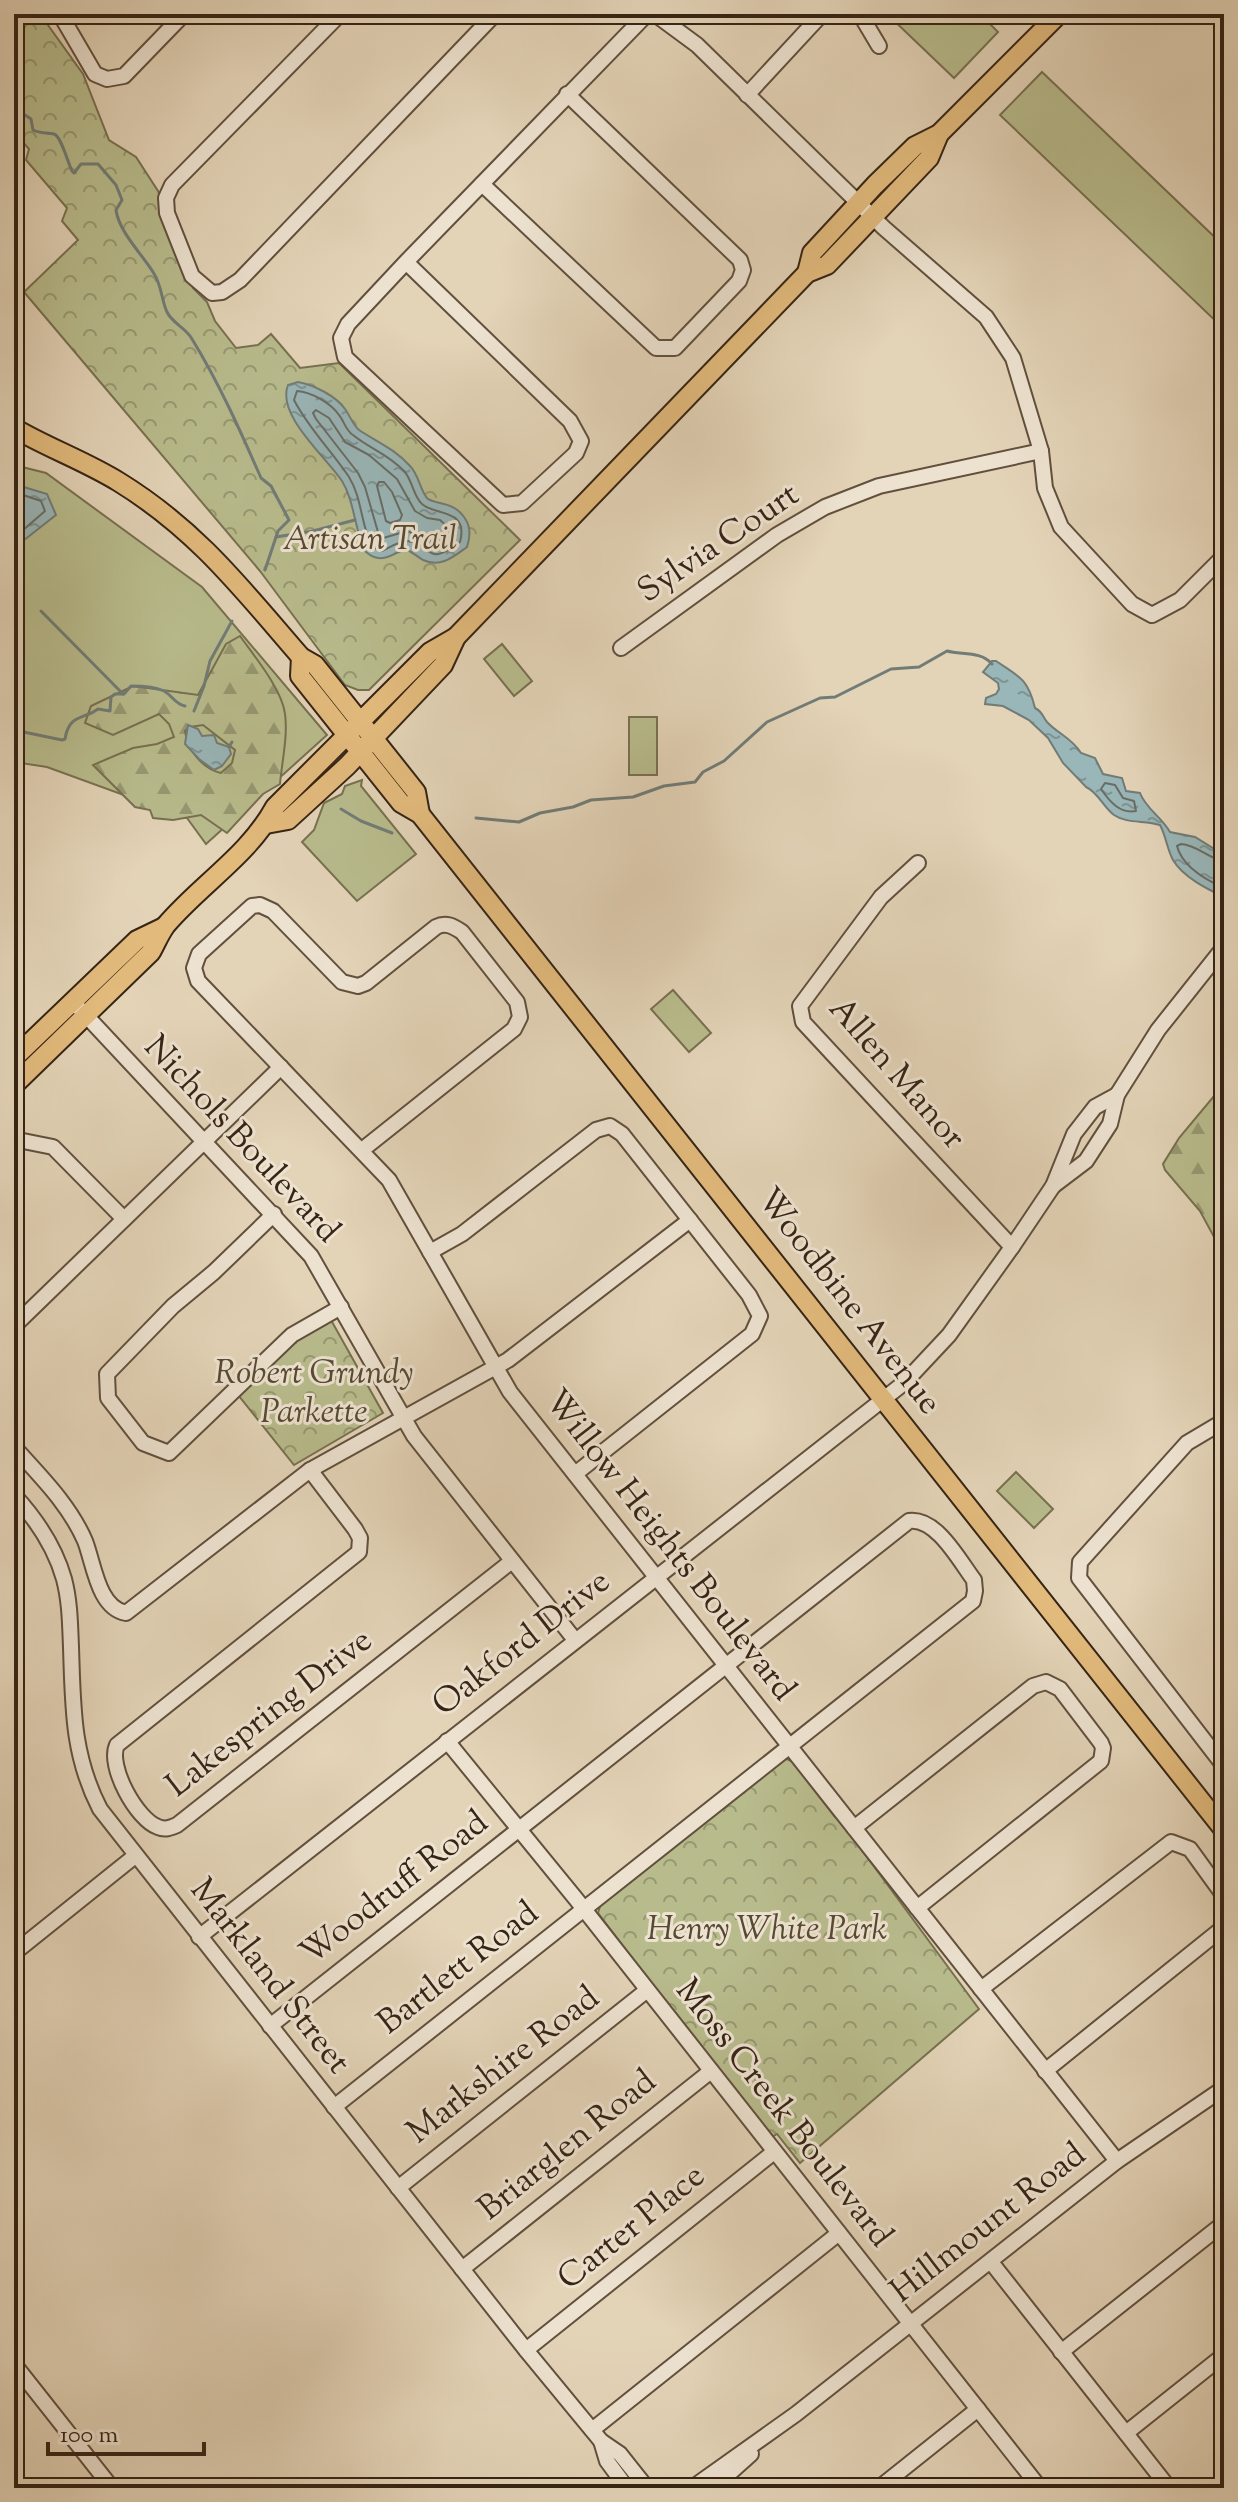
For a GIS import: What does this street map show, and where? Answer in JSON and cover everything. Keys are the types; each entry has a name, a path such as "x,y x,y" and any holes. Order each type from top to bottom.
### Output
{"main road":[{"path":"807,273 812,253 859,203 915,146 939,134 1059,14"},
{"path":"14,1085 137,940 164,927 239,856 266,824 275,807 430,652 456,637 807,273 827,265 929,158 939,134"},
{"name":"Woodbine Avenue","path":"16,431 83,461 162,512 203,546 301,657 315,665 401,803 420,814 1224,1830"},
{"path":"266,824 288,820 367,745 443,665 456,637"},
{"path":"14,1058 79,1009"}],"street":[{"path":"60,14 95,74 114,79 124,76 184,14"},
{"path":"340,14 172,185 166,198 167,213 192,276 212,293 222,292 240,280 495,14"},
{"path":"406,262 570,421 578,433 581,441 576,453 522,503 503,505 345,357 341,338 348,324 406,262 647,14"},
{"path":"655,14 683,33 873,217 986,317 1013,358 1041,451 1045,488 1061,527 1132,604 1152,615 1180,600 1224,556"},
{"path":"747,95 822,14"},
{"path":"860,14 879,46"},
{"path":"482,184 656,348 675,348 739,281 743,270 740,260 567,94"},
{"name":"Sylvia Court","path":"621,648 777,535 825,507 879,486 1041,451"},
{"name":"Allen Manor","path":"918,863 881,897 800,1006 803,1022 1012,1247"},
{"name":"Willow Heights Boulevard","path":"362,1150 514,1029 520,1010 517,1002 462,932 447,924 436,927 366,983 350,985 336,977 273,911 260,905 246,910 195,960 198,981 362,1150 396,1190 494,1368 1117,2161"},
{"path":"1053,1186 1086,1161 1110,1124 1117,1095 1158,1030 1224,947"},
{"name":"Nichols Boulevard","path":"79,1009 311,1256 421,1445 575,1640"},
{"path":"14,1326 281,1067"},
{"path":"1053,1186 1074,1134 1095,1107 1117,1095"},
{"path":"430,1252 474,1225 596,1130 610,1126 622,1134 749,1295 760,1316 758,1325 744,1341 575,1474"},
{"path":"23,1141 53,1147 124,1219"},
{"name":"Oakford Drive","path":"199,1937 884,1401 949,1335 1053,1186"},
{"path":"274,1214 214,1272 173,1306 107,1374 108,1398 143,1443 169,1453 292,1335 341,1307"},
{"path":"14,1447 71,1515 84,1540 106,1600 115,1610 126,1613 310,1470 494,1368 536,1341 690,1220"},
{"path":"1224,1421 1187,1443 1080,1562 1079,1578 1224,1766"},
{"name":"Lakespring Drive","path":"310,1470 355,1529 360,1538 359,1552 117,1745 114,1759 119,1776 131,1798 153,1825 165,1829 177,1825 512,1561"},
{"name":"Markland Street","path":"14,1495 46,1538 57,1558 64,1581 69,1607 75,1732 83,1772 100,1809 526,2350 596,2436 620,2454 647,2488"},
{"name":"Woodruff Road","path":"270,2026 909,1521 919,1520 931,1525 974,1580 973,1601 789,1746"},
{"path":"854,1828 1033,1686 1046,1682 1060,1689 1101,1743 1101,1761 917,1908"},
{"name":"Moss Creek Boulevard","path":"447,1741 1040,2488"},
{"name":"Bartlett Road","path":"334,2107 789,1746"},
{"path":"981,1989 1171,1842 1190,1849 1224,1896"},
{"path":"14,1953 135,1856"},
{"path":"1045,2071 1224,1927"},
{"name":"Markshire Road","path":"398,2188 646,1991"},
{"name":"Briarglen Road","path":"462,2269 711,2071"},
{"name":"Hillmount Road","path":"692,2488 796,2414 1117,2161 1224,2088"},
{"name":"Carter Place","path":"526,2350 774,2152"},
{"path":"1061,2352 1224,2223"},
{"path":"596,2436 839,2233"},
{"path":"991,2262 1169,2488"},
{"path":"1126,2433 1224,2355"},
{"path":"14,2364 112,2488"},
{"path":"879,2488 978,2409"},
{"name":"Hillmount Road","path":"713,2488 796,2414"},
{"name":"Markland Street","path":"596,2436 607,2461 627,2488"},
{"path":"1215,2488 1224,2481"}],"green space":[{"name":"Artisan Trail","path":"14,14 40,14 83,74 109,140 136,157 158,191 193,288 207,302 215,321 236,348 258,345 271,334 300,368 339,363 520,540 369,690 345,685 260,571 24,292 78,240 62,221 67,208 26,160 29,149 14,132"},
{"path":"887,14 980,14 998,32 954,78"},
{"path":"1042,72 1224,246 1224,329 1000,115"},
{"path":"14,465 46,473 202,587 327,735 206,844 187,818 47,767 14,762"},
{"path":"240,636 273,684 283,704 286,722 280,784 263,794 227,833 201,815 173,820 153,818 150,810 135,807 93,765 133,748 174,737 169,724 159,714 113,735 85,723 91,706 133,686 198,695 226,644","holes":["203,725 235,750 232,763 221,773 214,771 193,752 185,731"]},
{"path":"502,644 532,681 514,696 484,659"},
{"path":"629,717 657,717 657,775 629,775"},
{"path":"362,780 361,786 416,854 357,901 302,842 314,830 324,803 342,794 345,786"},
{"path":"673,990 711,1033 689,1052 651,1009"},
{"path":"1224,1084 1224,1240 1214,1237 1200,1211 1163,1164 1179,1138"},
{"name":"Robert Grundy Parkette","path":"331,1320 383,1413 294,1465 239,1396 293,1343"},
{"path":"1016,1472 1053,1509 1034,1528 997,1491"},
{"name":"Henry White Park","path":"787,1759 793,1762 835,1817 840,1817 860,1841 859,1846 979,2009 800,2163 777,2134 769,2139 598,1913 601,1903"}],"water":[{"path":"298,382 318,388 336,400 359,430 392,450 410,466 427,498 449,505 459,512 469,528 467,547 436,563 423,560 405,549 381,558 366,552 342,481 304,435 289,409 286,397 288,385"},
{"path":"14,484 47,494 56,515 14,548"},
{"path":"992,661 1022,680 1035,708 1047,722 1081,753 1095,758 1103,774 1122,778 1126,791 1140,793 1170,832 1195,837 1224,855 1224,897 1196,882 1177,866 1160,825 1125,820 1114,815 1063,763 1048,738 1029,720 1003,706 985,704 986,698 996,694 999,689 998,683 983,672"},
{"path":"188,725 198,729 202,736 214,735 217,743 229,747 231,754 222,766 214,770 185,744"}],"waterway":[{"path":"14,87 19,96 19,111 31,119 33,130 57,136 74,173 81,164 98,164 116,185 122,200 116,210 122,226 156,277 169,316 189,335 202,356 261,478 271,486 289,520 278,531 265,570"},
{"path":"276,537 355,520"},
{"path":"41,611 123,694"},
{"path":"194,711 210,661 232,621"},
{"path":"476,818 519,822 540,813 591,800 633,797 664,786 695,782 703,772 724,761 767,722 820,698 835,697 891,669 919,667 947,651 977,655 992,664"},
{"path":"14,730 65,739 73,721 98,709 110,711 111,697 124,694 131,686 160,689 185,706"},
{"path":"229,747 232,742"},
{"path":"341,809 392,833"}]}
